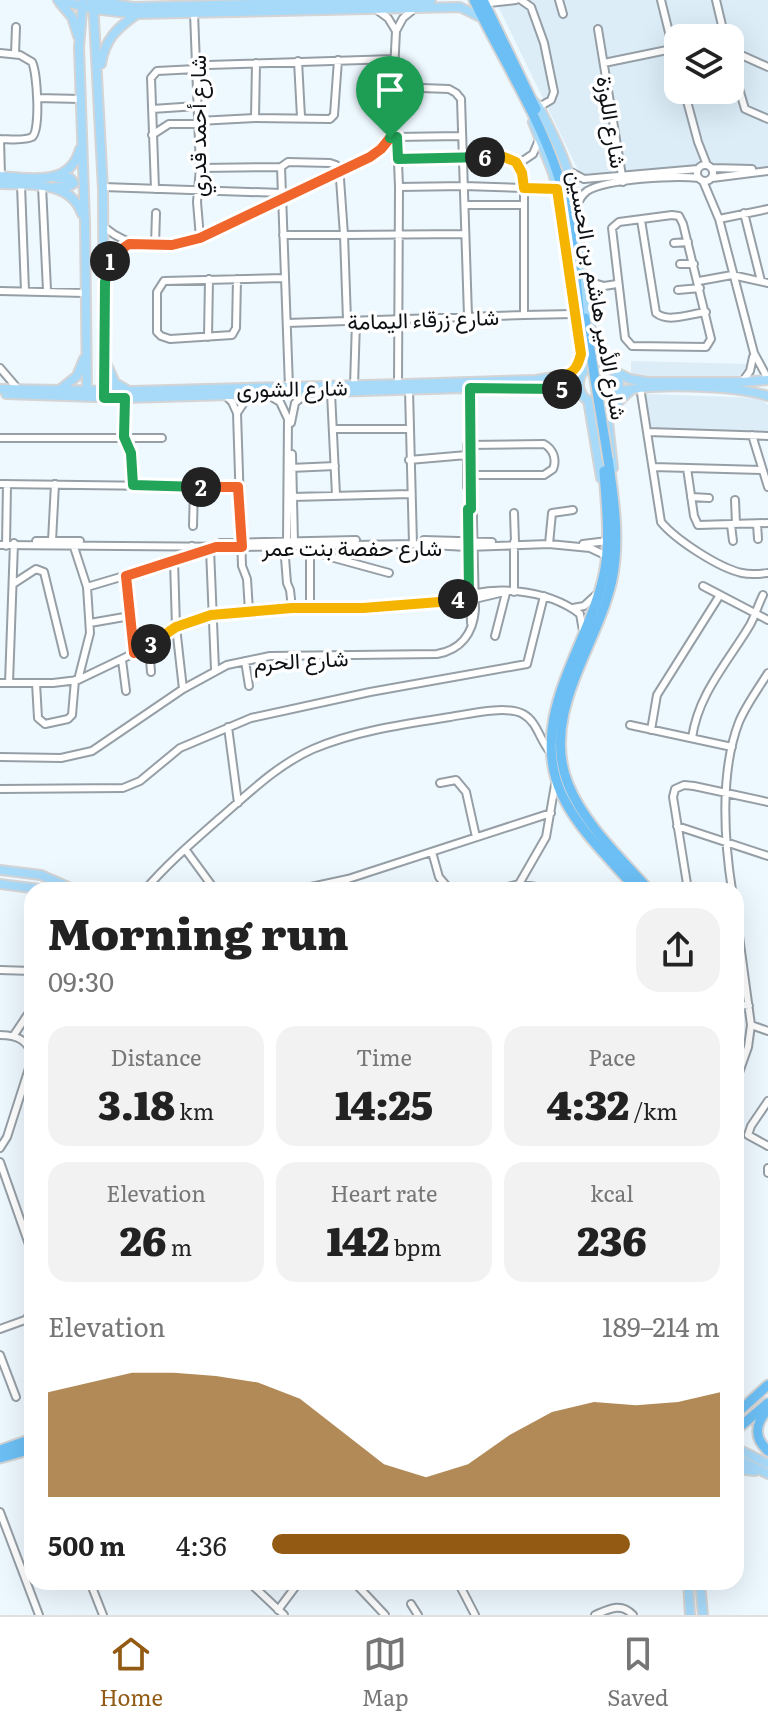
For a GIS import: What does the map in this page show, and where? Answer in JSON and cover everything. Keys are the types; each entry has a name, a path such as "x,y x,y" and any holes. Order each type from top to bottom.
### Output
{"highway":[{"name":"شارع الأمير هاشم بن الحسين","path":"474,0 486,6 558,160 566,185 574,227 580,317 610,500 613,576 574,679 560,738 560,756 568,785 579,806 642,882"},
{"name":"شارع الأمير هاشم بن الحسين","path":"610,500 607,556 599,592 556,709 551,754 556,778 579,823 630,882"},
{"path":"744,1399 766,1387"},
{"path":"744,1407 766,1387"},
{"path":"744,1423 768,1403"},
{"path":"768,1409 757,1431 768,1451"},
{"path":"2,1456 24,1444"},
{"path":"2,1456 24,1451"}],"main road":[{"path":"57,0 82,4 116,2 147,7 431,0"},
{"path":"57,0 72,17 80,42"},
{"path":"93,2 137,14 414,9 460,4 486,6"},
{"path":"93,2 103,187 104,394"},
{"path":"82,4 80,42 87,393"},
{"path":"98,77 108,40 118,27 137,14"},
{"path":"80,42 88,33 95,37"},
{"name":"شارع الأمير هاشم بن الحسين","path":"534,107 539,140 557,189 580,317 584,371"},
{"name":"شارع الأمير هاشم بن الحسين","path":"534,107 567,170 596,349 604,364"},
{"path":"0,179 21,185 55,183 74,165 83,140"},
{"path":"0,179 55,183 75,200 85,224"},
{"path":"86,329 96,332 104,328"},
{"path":"581,350 589,357 596,349"},
{"path":"562,389 569,382 565,376 579,363 581,350"},
{"path":"60,389 77,376 86,355"},
{"path":"105,359 115,383 128,394"},
{"path":"766,397 743,390 634,386 604,364 593,365 584,371 579,381 580,391 588,400 604,403 634,386 647,382 768,380"},
{"name":"شارع الشورى","path":"128,394 536,380 584,371"},
{"path":"614,371 619,385 614,396"},
{"path":"594,425 600,414 609,420 617,402 634,386"},
{"name":"شارع الشورى","path":"0,391 225,395 468,388 580,391"},
{"name":"شارع الشورى","path":"0,391 60,389 87,393"},
{"name":"شارع الأمير هاشم بن الحسين","path":"610,500 615,478 609,420 614,396"},
{"name":"شارع الأمير هاشم بن الحسين","path":"588,400 610,500"},
{"path":"0,870 41,875 57,882"},
{"path":"0,884 24,887"},
{"path":"744,1454 766,1470"},
{"path":"744,1461 766,1470"},
{"path":"744,1469 766,1470"},
{"path":"688,1590 690,1615"},
{"path":"701,1590 703,1615"}],"street":[{"path":"486,6 518,0 531,7 544,43 554,92 551,100 534,107"},
{"path":"563,14 559,1 568,0"},
{"path":"661,0 666,24"},
{"path":"716,0 722,24"},
{"path":"398,384 399,187 393,137 394,59 396,31 403,18 414,9"},
{"path":"376,10 388,18 396,31"},
{"name":"شارع أحمد قدري","path":"194,13 200,238"},
{"path":"14,54 16,27"},
{"name":"شارع اللوزة","path":"598,29 622,179"},
{"name":"شارع اللوزة","path":"604,63 664,51"},
{"path":"0,55 14,54 29,59 35,66 37,98 37,130 33,136 0,139 0,179"},
{"path":"744,56 768,67"},
{"path":"155,189 151,78 154,73 208,65 394,59"},
{"path":"152,135 169,124 332,117 338,60"},
{"path":"298,61 301,117"},
{"path":"255,118 256,63"},
{"path":"394,87 453,90 461,99 468,316"},
{"path":"37,98 82,99"},
{"path":"688,104 698,142 710,166 713,201"},
{"path":"744,104 753,114 768,119"},
{"path":"152,109 197,106"},
{"path":"104,227 129,244 183,244 339,173 376,153 393,137 462,136"},
{"path":"398,159 504,157 518,164 533,154 539,140"},
{"path":"698,142 701,180 713,201 754,353 768,380"},
{"path":"200,168 281,167 288,162 336,165 344,235 347,320"},
{"name":"شارع زرقاء اليمامة","path":"287,323 524,315 524,188 518,164"},
{"path":"575,207 586,192 622,179 710,166 768,169"},
{"path":"281,167 289,387"},
{"path":"567,170 584,179 665,177 701,180 768,169"},
{"path":"584,179 580,186 586,192"},
{"path":"21,185 25,291"},
{"path":"42,186 47,290"},
{"path":"103,187 282,197"},
{"path":"399,187 557,189"},
{"path":"465,205 524,205"},
{"path":"719,219 768,209"},
{"path":"155,245 156,213"},
{"path":"678,290 732,275 764,282 744,213"},
{"path":"678,215 683,224 706,312 711,339 706,347 632,346 625,338 612,228 619,222 641,220 678,215"},
{"path":"641,220 656,313 668,318 706,312"},
{"path":"283,235 465,234"},
{"path":"674,243 688,242"},
{"path":"105,282 113,257 129,244"},
{"path":"680,264 694,264"},
{"path":"237,279 236,330 229,336 170,339 161,336 156,329 156,298 164,281 209,279 284,278"},
{"path":"208,337 209,279"},
{"path":"584,280 604,286"},
{"path":"587,297 604,286 617,284"},
{"path":"0,291 85,293"},
{"path":"524,315 580,317"},
{"path":"354,386 356,321"},
{"path":"741,382 750,371 754,353"},
{"path":"0,368 18,389"},
{"path":"634,386 648,432 657,511 666,528 732,569 744,573 768,573"},
{"name":"شارع الحرم","path":"0,757 61,758 92,751 215,670 245,661 291,655 437,654 457,647 472,626 468,388"},
{"path":"409,390 413,542"},
{"path":"290,468 291,412 297,400 307,393"},
{"path":"331,393 336,495"},
{"path":"128,394 124,437 131,453 133,485"},
{"path":"225,395 237,413 238,487 249,611"},
{"path":"237,413 245,401 257,395"},
{"path":"268,395 280,402 288,419 291,497 287,583 292,608"},
{"path":"334,429 408,429"},
{"path":"648,432 768,436"},
{"path":"752,435 768,487"},
{"path":"0,438 162,438"},
{"path":"468,445 544,444 553,451 555,465 552,471 540,476 469,475"},
{"path":"409,460 468,455"},
{"path":"290,468 335,466"},
{"path":"653,467 761,470"},
{"path":"687,468 698,525 768,523"},
{"path":"9,683 13,584 3,484 238,487"},
{"path":"54,542 55,484"},
{"path":"193,526 194,487"},
{"path":"291,497 410,494"},
{"path":"691,497 709,498"},
{"path":"733,541 735,500"},
{"path":"549,543 552,513 573,510"},
{"path":"495,636 507,592 514,543 514,513"},
{"path":"757,524 758,539"},
{"name":"شارع حفصة بنت عمر","path":"72,543 584,544 607,541"},
{"name":"شارع حفصة بنت عمر","path":"7,544 54,542 213,548 242,545"},
{"name":"شارع حفصة بنت عمر","path":"289,543 413,542"},
{"path":"36,683 38,718 45,724 68,719 72,715 76,680 90,623 87,587 72,543"},
{"name":"شارع حفصة بنت عمر","path":"549,543 590,548 607,556"},
{"path":"186,555 189,545"},
{"path":"173,560 189,545"},
{"path":"302,545 389,573"},
{"path":"173,546 176,627 183,689"},
{"path":"87,587 213,548 211,615 215,670"},
{"path":"310,550 310,607"},
{"path":"13,584 36,569 44,572 64,654"},
{"path":"126,576 134,653"},
{"path":"703,586 768,620"},
{"path":"0,683 76,680 149,646 176,627 211,615 249,611 363,608 452,601 507,592 544,596 573,608 583,618 583,631"},
{"path":"573,608 584,606 599,592"},
{"path":"0,593 12,595"},
{"path":"651,730 657,695 720,595"},
{"path":"692,738 702,701 752,622 763,595"},
{"path":"0,789 130,786 149,775 174,752 251,718 370,692 527,664 544,596"},
{"path":"90,623 130,616"},
{"path":"149,646 151,672"},
{"path":"122,660 126,691"},
{"path":"245,661 249,686"},
{"path":"731,882 726,842 732,747 742,717 768,673"},
{"path":"153,882 185,849 278,769 322,746 408,724 508,711 522,714 533,723 551,754"},
{"path":"630,725 732,747"},
{"path":"228,727 238,803"},
{"path":"520,882 544,844 556,778"},
{"path":"440,783 456,780 463,785 476,837"},
{"path":"687,882 673,797 678,787 694,786 768,802"},
{"path":"553,796 557,793 565,800"},
{"path":"334,882 551,813"},
{"path":"677,826 768,856"},
{"path":"185,849 209,882"},
{"path":"432,852 443,882"},
{"path":"0,970 24,971"},
{"path":"744,971 751,1025 744,1058"},
{"path":"744,1005 749,1006"},
{"path":"14,1035 24,1020"},
{"path":"751,1025 768,1031"},
{"path":"0,1035 14,1035 24,1043"},
{"path":"0,1148 7,1137 24,1084"},
{"path":"768,1101 748,1135 768,1146"},
{"path":"0,1162 4,1185 24,1234"},
{"path":"0,1329 24,1319"},
{"path":"0,1355 16,1397"},
{"path":"0,1512 2,1523 24,1567"},
{"path":"34,1590 39,1615"},
{"path":"93,1590 103,1615"},
{"path":"258,1590 281,1612 294,1590"},
{"path":"362,1590 385,1615"},
{"path":"462,1590 475,1615"},
{"path":"411,1604 418,1615"},
{"path":"595,1615 619,1607 633,1615"}],"shaded area":[{"path":"495,0 768,0 768,168 580,174"},
{"path":"631,361 750,364 733,381 644,377 631,374"},
{"path":"645,394 760,398 768,405 768,431 653,430 649,427"}],"route":[{"path":"397,137 398,159 510,159 520,168 524,188 557,189 560,201 581,354 579,363 569,375 561,376 569,381 562,389 470,388 469,596 452,601 363,608 292,608 211,615 176,627 134,653 126,576 216,547 242,547 242,542 238,487 133,485 131,453 124,437 125,398 104,398 105,282 110,261 129,244 172,245 200,238 370,157 390,138 397,137"}]}
